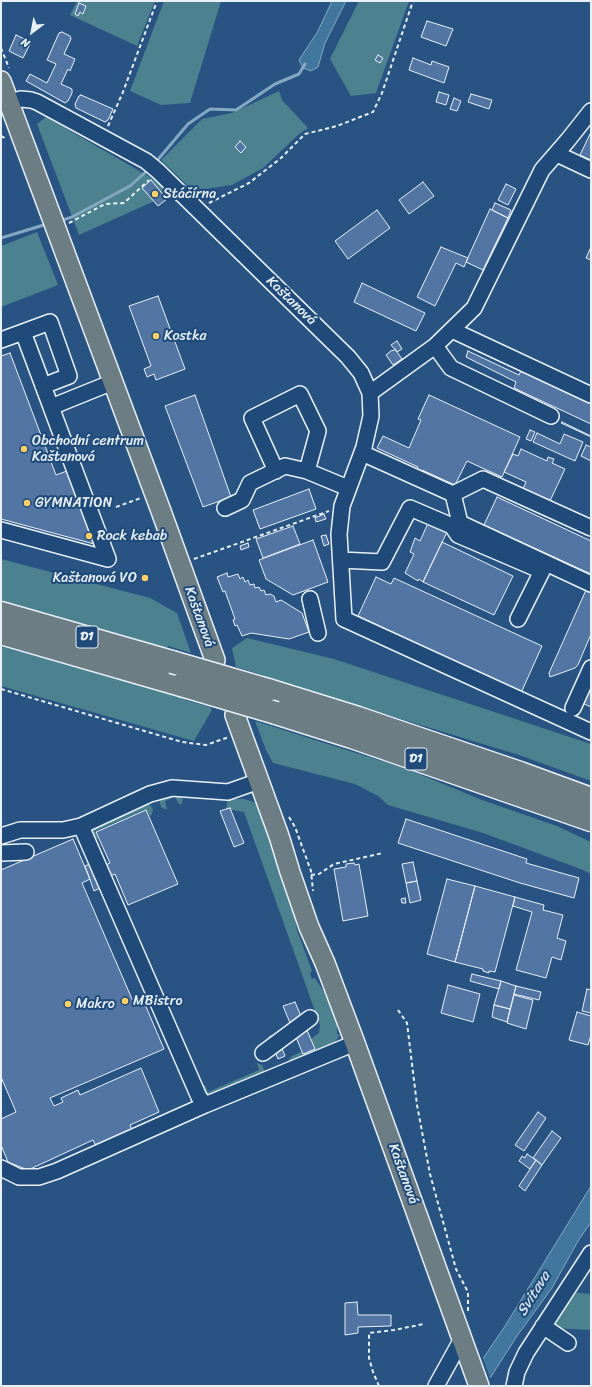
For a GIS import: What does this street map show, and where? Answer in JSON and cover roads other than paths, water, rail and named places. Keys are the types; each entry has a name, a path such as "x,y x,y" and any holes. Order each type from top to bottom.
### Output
{"highway":[{"name":"D1","path":"1,613 268,690 358,718 520,773 591,799"},
{"name":"D1","path":"1,633 181,685 352,737 555,806 591,820"},
{"path":"555,806 591,828"}],"main road":[{"name":"Kaštanová","path":"3,88 215,660"},
{"name":"Kaštanová","path":"235,715 285,853 303,880 317,921 326,963 479,1386"}],"street":[{"name":"Kaštanová","path":"3,88 21,99 31,100 44,106 146,161 198,209 348,357 361,373 370,393 371,416 362,453 342,506 339,534 344,619 591,732"},
{"path":"370,393 435,346 471,312 477,303 542,170 557,154 591,111"},
{"path":"557,154 591,170"},
{"path":"1,340 50,322 69,376 43,386"},
{"path":"452,330 591,395"},
{"path":"1,530 108,559 23,332"},
{"path":"435,346 451,368 551,416"},
{"path":"51,406 113,382"},
{"path":"276,471 252,418 300,394 318,431 307,471"},
{"path":"362,453 453,494"},
{"path":"225,508 242,500 250,483 285,466 307,471 348,488"},
{"path":"453,494 483,479 591,528"},
{"path":"453,494 460,523 591,584"},
{"path":"341,560 382,562 410,508 452,526 458,535 542,571 518,619"},
{"path":"310,599 318,633"},
{"path":"573,708 591,668"},
{"path":"1,836 20,830 63,830 81,826 150,794 172,788 228,792 259,781"},
{"path":"81,826 199,1097 205,1105"},
{"path":"1,853 26,852"},
{"path":"263,1053 310,1018"},
{"path":"1,1168 19,1177 38,1177 57,1171 205,1105 355,1043"},
{"path":"514,1386 517,1372 526,1353 591,1253"},
{"path":"543,1326 568,1343"},
{"path":"436,1386 462,1339"}],"water":[{"path":"332,1 346,1 325,43 318,67 311,71 303,68 299,60 318,31"},
{"name":"Svitava","path":"591,1186 591,1222 578,1241 552,1288 517,1336 485,1386 468,1386 480,1363 505,1326"}],"waterway":[{"path":"155,163 188,124 210,109 236,110 275,84 299,74 305,64"},
{"path":"60,221 72,217 130,186 148,170"},
{"path":"1,238 47,224"}],"place":[{"name":"Stáčírna","path":"155,194"},
{"name":"Kostka","path":"156,336"},
{"name":"Obchodní centrum Kaštanová","path":"24,449"},
{"name":"GYMNATION","path":"27,503"},
{"name":"Rock kebab","path":"89,536"},
{"name":"Kaštanová VO","path":"145,578"},
{"name":"MBistro","path":"125,1001"},
{"name":"Makro","path":"68,1004"}]}
